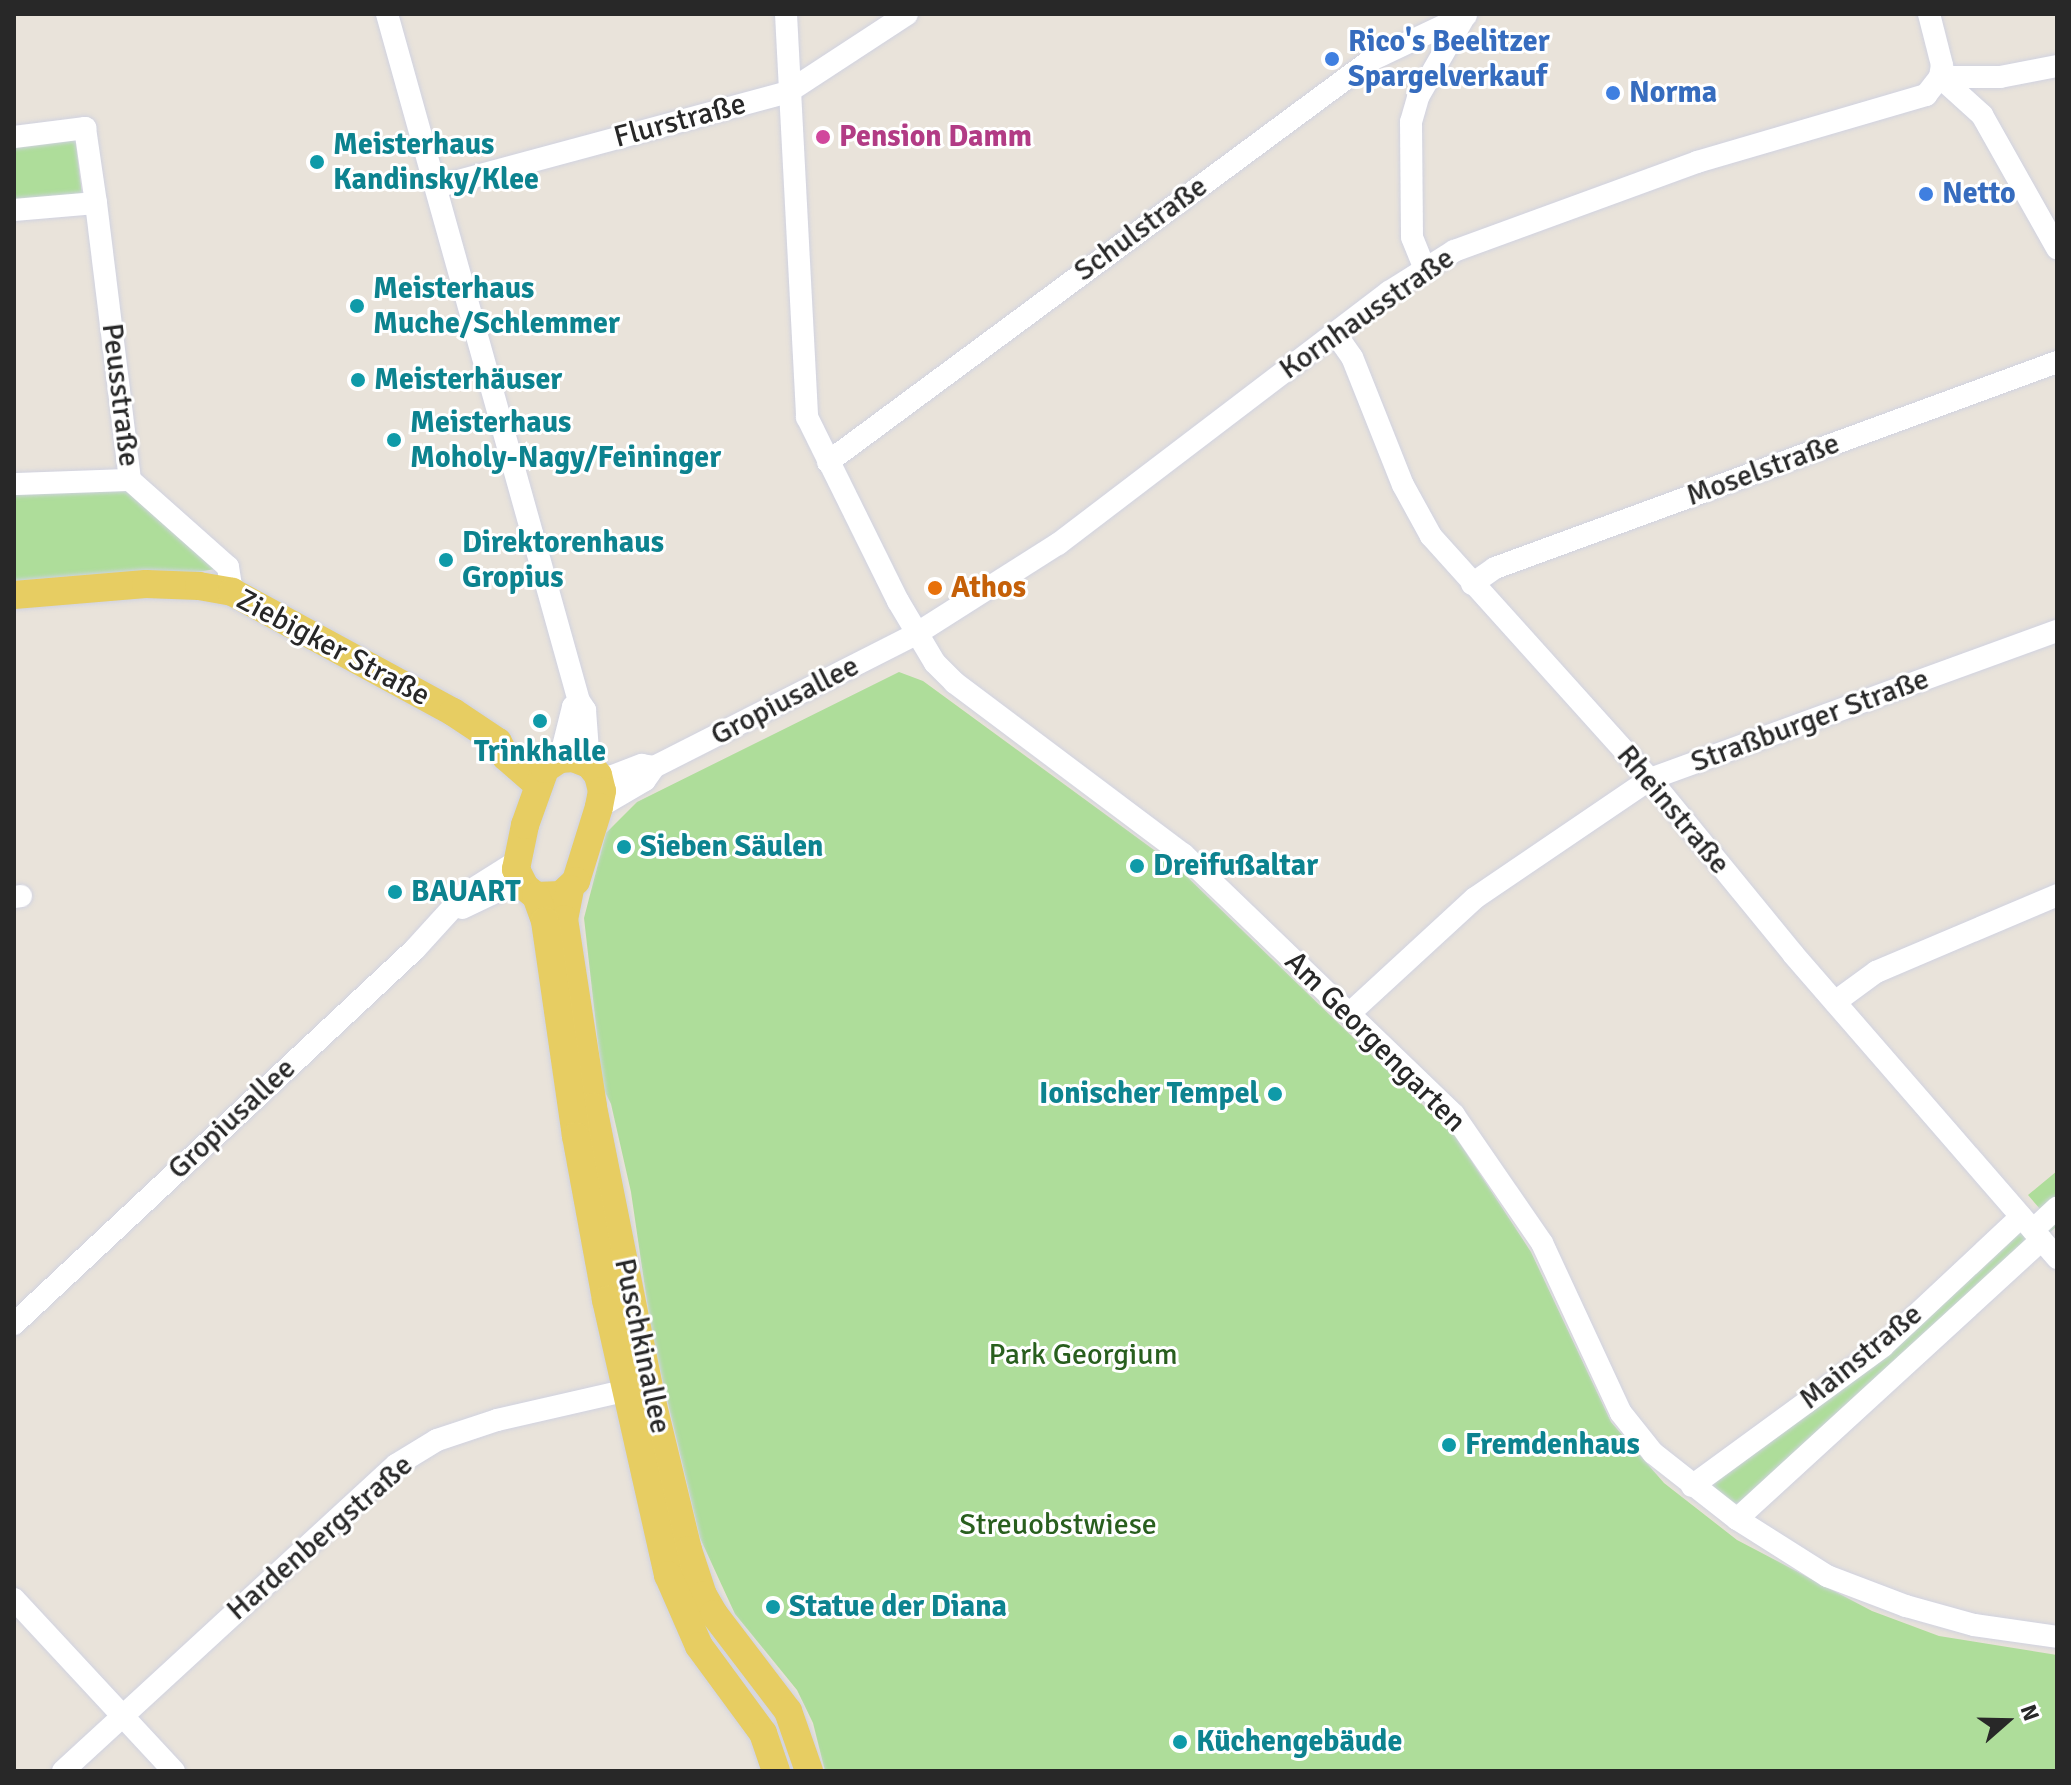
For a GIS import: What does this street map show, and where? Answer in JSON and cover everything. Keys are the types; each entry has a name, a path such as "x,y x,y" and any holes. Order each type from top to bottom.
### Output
{"main road":[{"name":"Ziebigker Straße","path":"14,595 146,584 199,586 232,592 402,683 498,742 506,757 550,769"},
{"path":"573,758 593,769 602,791 581,870 570,889 552,898 526,882 550,769 573,758"},
{"name":"Puschkinallee","path":"526,882 545,921 573,1121 624,1391 678,1604 699,1646 763,1733 776,1771"},
{"name":"Puschkinallee","path":"570,889 564,919 593,1107 651,1397 688,1550 703,1595 714,1614 788,1711 797,1728 809,1771"}],"street":[{"path":"387,14 579,701 585,710 593,769"},
{"name":"Am Georgengarten","path":"786,14 804,400 812,432 916,634 949,678 1183,854 1454,1115 1515,1198 1542,1243 1621,1413 1653,1453 1737,1519 1827,1576 1906,1606 1974,1625 2057,1637"},
{"name":"Flurstraße","path":"436,187 788,92 907,14"},
{"path":"1929,14 1942,54 1940,77"},
{"path":"1424,267 1412,237 1411,122 1418,97 1466,15"},
{"name":"Schulstraße","path":"828,462 1371,60 1466,15"},
{"path":"1940,77 2000,77 2057,66"},
{"path":"1940,77 1982,115 2057,248"},
{"name":"Kornhausstraße","path":"916,634 1101,514 1424,267 1485,237 1697,162 1917,98 1934,88 1940,77"},
{"name":"Peusstraße","path":"14,137 85,128 130,480 228,567 232,592"},
{"path":"14,210 96,203"},
{"name":"Rheinstraße","path":"1335,333 1352,357 1421,521 1472,584 1650,779 1835,1002 2057,1258"},
{"name":"Moselstraße","path":"1472,584 1495,568 2057,362"},
{"path":"14,484 130,480"},
{"name":"Straßburger Straße","path":"1350,1013 1475,898 1650,779 2057,631"},
{"name":"Gropiusallee","path":"599,807 645,780 654,767 916,634"},
{"path":"550,769 573,707 579,701"},
{"name":"Gropiusallee","path":"593,769 610,777 642,765 654,767"},
{"name":"Gropiusallee","path":"14,1324 450,914 476,884 526,882"},
{"path":"1835,1002 1876,972 2057,895"},
{"name":"Mainstraße","path":"1692,1486 1883,1346 2057,1208"},
{"name":"Mainstraße","path":"1737,1519 2032,1229"},
{"name":"Hardenbergstraße","path":"63,1771 396,1465 437,1440 482,1425 624,1391"},
{"path":"14,1599 174,1771"}],"green space":[{"path":"75,136 82,194 14,202 14,143"},
{"path":"130,480 228,567 86,590 14,595 14,484"},
{"name":"Park Georgium","path":"899,672 923,681 1176,866 1455,1136 1531,1252 1611,1422 1664,1483 1737,1540 1872,1611 1939,1636 2057,1655 2057,1771 825,1771 813,1723 797,1690 735,1614 700,1538 652,1336 631,1192 611,1104 603,1088 584,918 606,833 637,802"},
{"path":"2057,1171 2057,1226 1743,1503 1733,1504 1713,1491 1713,1483 1886,1352 2040,1209 2028,1195"}],"place":[{"name":"Rico's Beelitzer Spargelverkauf","path":"1332,59"},
{"name":"Norma","path":"1613,93"},
{"name":"Pension Damm","path":"823,137"},
{"name":"Meisterhaus Kandinsky/Klee","path":"317,162"},
{"name":"Netto","path":"1926,194"},
{"name":"Meisterhaus Muche/Schlemmer","path":"357,306"},
{"name":"Meisterhäuser","path":"358,380"},
{"name":"Meisterhaus Moholy-Nagy/Feininger","path":"394,440"},
{"name":"Direktorenhaus Gropius","path":"446,560"},
{"name":"Athos","path":"935,588"},
{"name":"Trinkhalle","path":"540,721"},
{"name":"Sieben Säulen","path":"624,847"},
{"name":"Dreifußaltar","path":"1137,866"},
{"name":"BAUART","path":"395,892"},
{"name":"Ionischer Tempel","path":"1275,1094"},
{"name":"Fremdenhaus","path":"1449,1445"},
{"name":"Statue der Diana","path":"773,1607"},
{"name":"Küchengebäude","path":"1180,1742"}],"park label":[{"name":"Streuobstwiese","path":"1058,1525"}]}
